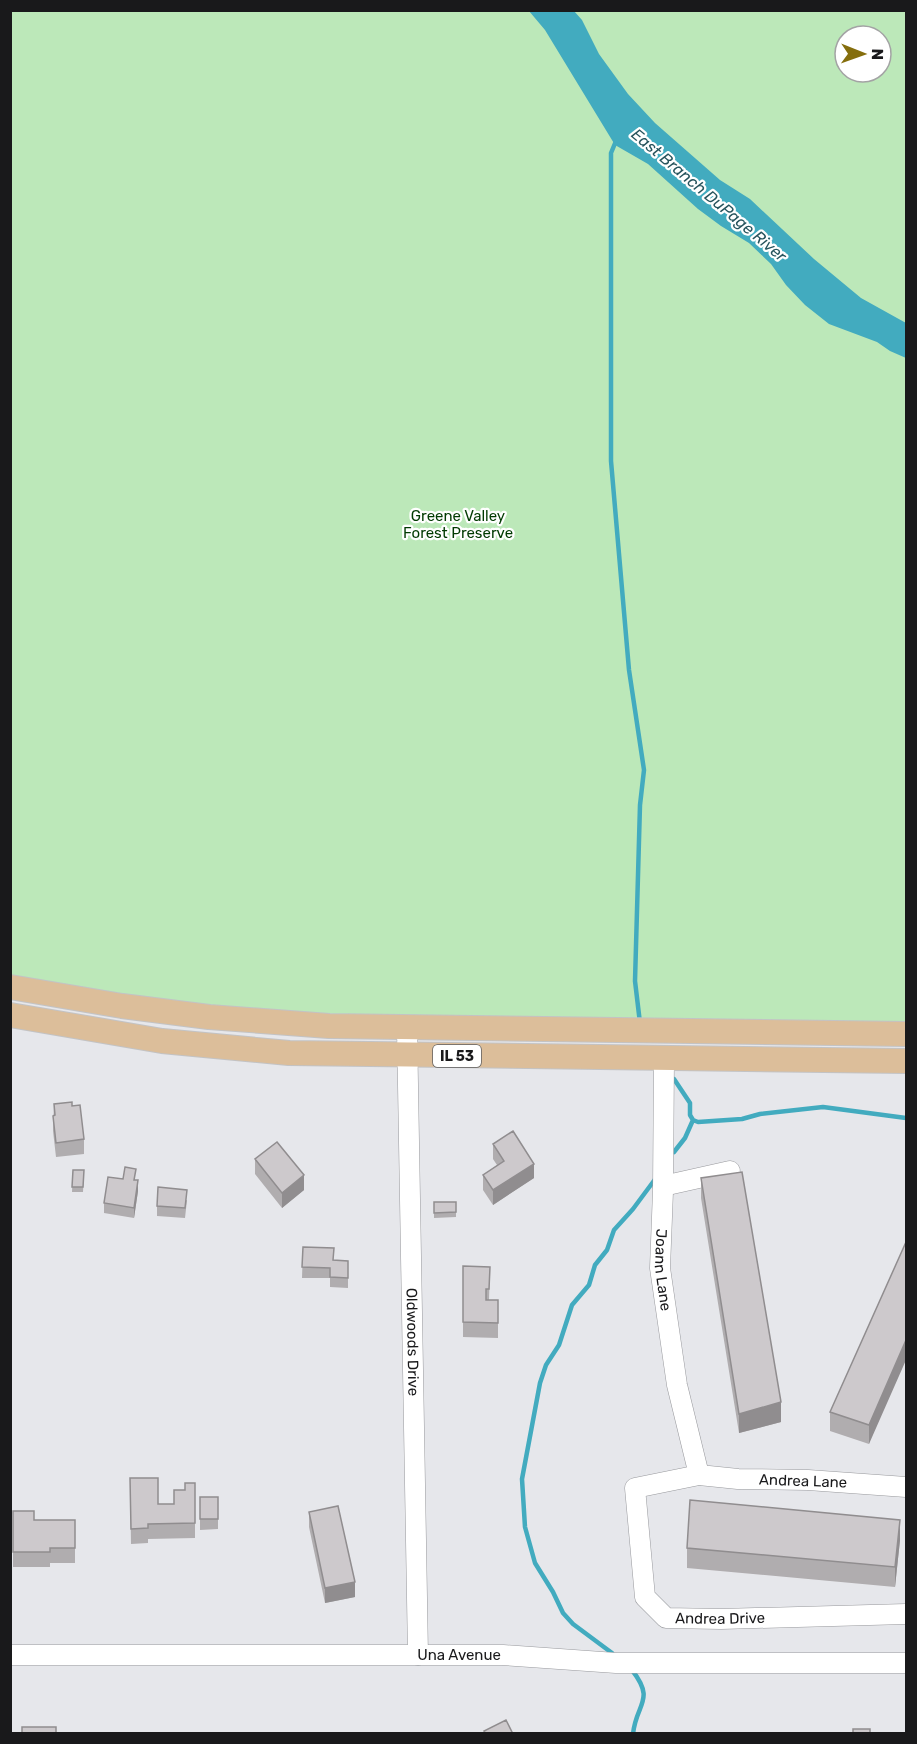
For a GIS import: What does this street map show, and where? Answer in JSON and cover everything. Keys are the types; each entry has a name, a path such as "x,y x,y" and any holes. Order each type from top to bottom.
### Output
{"main road":[{"name":"IL 53","path":"10,987 122,1006 209,1017 329,1026 906,1034"},
{"name":"IL 53","path":"10,1015 162,1041 289,1053 906,1061"}],"street":[{"name":"Oldwoods Drive","path":"406,1028 418,1655"},
{"name":"Joann Lane","path":"664,1058 660,1268 677,1385 699,1475"},
{"path":"663,1186 730,1171"},
{"name":"Andrea Lane","path":"699,1475 906,1487"},
{"name":"Andrea Drive","path":"699,1475 635,1488 645,1597 666,1618 721,1619 906,1614"},
{"name":"Una Avenue","path":"12,1655 503,1655 616,1663 906,1663"}],"green space":[{"name":"Greene Valley Forest Preserve","path":"11,11 906,11 906,1024 352,1015 209,1007 11,977"}],"water":[{"name":"East Branch DuPage River","path":"529,11 574,11 582,20 599,54 628,94 655,123 720,180 750,199 814,259 861,298 906,323 906,358 877,342 829,324 805,305 786,285 771,264 749,243 698,209 648,164 615,145 545,30"}],"building":[{"path":"72,1102 72,1106 80,1105 84,1139 56,1143 54,1104"},
{"path":"513,1131 534,1164 493,1190 483,1175 504,1161 493,1144"},
{"path":"277,1142 304,1175 282,1193 255,1159"},
{"path":"125,1167 136,1169 134,1180 138,1180 134,1208 104,1203 108,1177 123,1179"},
{"path":"73,1170 84,1170 83,1187 72,1187"},
{"path":"742,1172 781,1402 739,1414 701,1178"},
{"path":"158,1187 187,1190 185,1208 157,1206"},
{"path":"434,1202 456,1202 456,1212 434,1213"},
{"path":"906,1242 906,1340 869,1425 830,1412"},
{"path":"303,1247 334,1248 333,1260 348,1261 348,1278 330,1277 330,1268 302,1267"},
{"path":"463,1266 490,1267 486,1300 498,1300 498,1323 463,1322"},
{"path":"130,1478 158,1478 158,1504 174,1504 174,1490 185,1490 185,1483 195,1483 195,1523 148,1524 148,1528 131,1529"},
{"path":"200,1497 218,1497 218,1519 200,1519"},
{"path":"690,1500 900,1520 895,1567 687,1548"},
{"path":"338,1506 355,1582 325,1588 309,1512"},
{"path":"13,1511 34,1511 34,1520 75,1520 75,1548 50,1548 50,1552 13,1552"},
{"path":"506,1720 513,1734 486,1734 484,1731"},
{"path":"22,1727 56,1727 56,1734 22,1734"},
{"path":"853,1729 870,1729 870,1734 853,1734"}],"waterway":[{"path":"616,141 611,153 611,461 629,670 644,770 640,805 635,981 640,1023"},
{"path":"674,1079 690,1103 690,1115 693,1120"},
{"path":"693,1120 698,1122 742,1119 760,1114 823,1107 906,1118"},
{"path":"674,1152 685,1138 693,1120"},
{"path":"612,1653 573,1624 563,1613 535,1563 525,1527 522,1479 540,1383 546,1365 559,1345 572,1305 589,1285 595,1265 607,1250 614,1230 656,1178"},
{"path":"632,1670 639,1680 644,1696 633,1734"}]}
